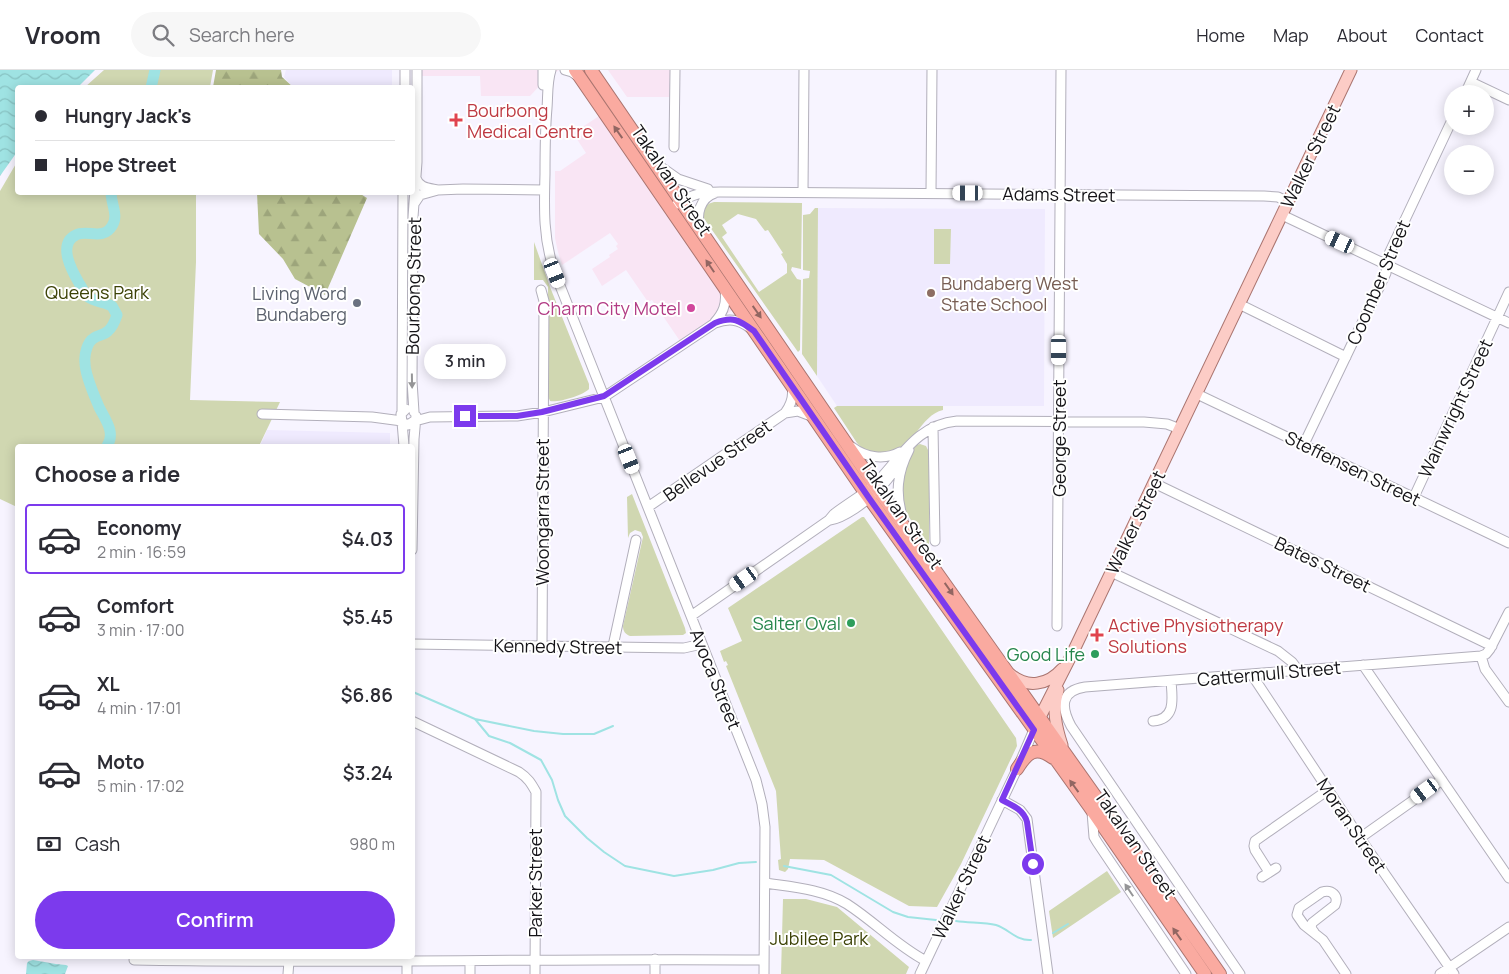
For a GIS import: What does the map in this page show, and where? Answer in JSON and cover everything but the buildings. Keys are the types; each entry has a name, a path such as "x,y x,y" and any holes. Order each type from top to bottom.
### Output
{"highway":[{"name":"Takalvan Street","path":"582,73 653,162 725,288 813,417 872,491 906,529 1040,717 1059,755 1092,811 1214,973"},
{"name":"Takalvan Street","path":"582,73 676,205 702,233 844,440 872,491 1034,730 1059,755 1214,973"},
{"path":"1017,769 1027,756 1037,751 1059,755"}],"main road":[{"name":"Walker Street","path":"1040,717 1073,652 1351,70"},
{"path":"1007,671 1022,681 1031,684 1044,682 1057,675 1073,652"},
{"path":"1059,755 1055,710 1056,697 1063,672"}],"street":[{"path":"405,70 405,85"},
{"name":"Bourbong Street","path":"415,172 418,70"},
{"path":"543,70 545,127"},
{"path":"550,70 545,127 545,229 552,263 604,396"},
{"path":"548,85 552,75 560,70"},
{"path":"565,70 582,73"},
{"path":"674,146 675,70"},
{"path":"803,192 804,70"},
{"path":"932,70 932,192"},
{"name":"George Street","path":"1057,626 1061,70"},
{"path":"1470,85 1476,70"},
{"path":"1471,82 1509,100"},
{"name":"Coomber Street","path":"1304,444 1386,273 1386,258 1445,135"},
{"path":"653,162 678,179 720,192"},
{"path":"415,172 417,182 421,186 438,190"},
{"path":"403,209 404,214 411,215 420,195 438,190 544,190"},
{"path":"702,233 699,221 701,207 709,195 720,192"},
{"name":"Adams Street","path":"676,205 696,193 720,192 932,192 1264,196 1278,197 1288,202"},
{"name":"Bourbong Street","path":"403,195 402,417 404,444"},
{"name":"Bourbong Street","path":"414,195 412,381 414,444"},
{"path":"1282,215 1509,323"},
{"path":"715,323 725,307 725,288"},
{"name":"Woongarra Street","path":"541,290 544,301 542,646"},
{"name":"Wainwright Street","path":"1414,497 1509,292"},
{"path":"1240,304 1346,357"},
{"path":"414,416 517,416 542,412 604,396 715,323 734,319 754,331"},
{"name":"Bellevue Street","path":"648,507 785,413 790,407 793,397 791,385"},
{"name":"Steffensen Street","path":"1197,394 1509,543"},
{"name":"Avoca Street","path":"604,396 756,780 765,827 764,974"},
{"path":"262,414 402,417 409,409 414,416"},
{"name":"Bellevue Street","path":"785,413 798,411 805,412 813,417"},
{"path":"402,417 408,425 414,416"},
{"path":"692,616 830,520 838,519 872,491 915,440 926,430 941,423 957,421 1154,422 1180,428"},
{"path":"933,427 935,541"},
{"path":"844,440 858,452 873,457 894,455 908,449"},
{"path":"906,529 900,510 898,491 900,469 908,449"},
{"name":"Bates Street","path":"1154,483 1492,646"},
{"path":"613,646 636,540"},
{"path":"1111,572 1278,650 1298,670"},
{"path":"1509,612 1492,646 1486,654 1481,656 1485,669 1509,702"},
{"name":"Kennedy Street","path":"415,644 684,648 702,644"},
{"name":"Cattermull Street","path":"1064,703 1068,694 1080,688 1481,656"},
{"path":"1362,666 1509,878"},
{"name":"Moran Street","path":"1252,675 1360,838 1452,971"},
{"path":"1153,721 1160,720 1168,715 1172,709 1171,681"},
{"name":"Takalvan Street","path":"1064,703 1065,715 1078,737 1240,974"},
{"name":"Walker Street","path":"922,973 1040,717"},
{"name":"Parker Street","path":"415,722 519,772 528,778 536,792 534,974"},
{"path":"1360,838 1442,780"},
{"path":"1269,872 1255,850 1255,841 1328,790"},
{"path":"1002,800 1020,810 1027,819 1048,974"},
{"name":"Takalvan Street","path":"1092,811 1094,836 1097,842 1186,974"},
{"path":"765,883 828,895 846,904 912,953 926,961"},
{"path":"1314,932 1311,927 1314,921 1335,905 1337,899 1334,893 1322,892 1298,909 1297,914 1302,923 1323,940 1346,974"},
{"path":"1440,974 1452,971 1509,927"},
{"path":"407,959 407,974"},
{"path":"655,974 656,959"},
{"path":"134,960 764,960"},
{"path":"288,961 288,974"},
{"path":"470,961 470,974"},
{"path":"1214,973 1240,974"}],"shaded area":[{"path":"286,70 392,70 392,85 291,85 284,77"},
{"path":"418,70 559,70 545,80 530,96 481,96 480,76 418,76"},
{"path":"608,70 675,70 675,97 627,97"},
{"path":"610,109 743,303 682,344 652,300 648,302 626,270 602,286 592,269 618,249 616,246 618,244 610,233 562,265 558,252 555,238 555,171 560,171 586,153 573,133"},
{"name":"Bundaberg West State School","path":"818,208 1045,209 1044,406 837,406 817,376"},
{"path":"267,430 390,433 390,444 261,444"}],"green space":[{"path":"104,70 213,70 210,85 87,85"},
{"path":"216,70 281,70 282,77 291,85 213,85"},
{"name":"Queens Park","path":"15,165 15,195 196,195 196,262 190,400 280,402 260,444 15,444 15,506 0,499 0,191"},
{"path":"257,195 362,195 367,198 325,295 295,279 283,259 259,234"},
{"path":"711,203 802,203 801,269 792,267 791,270 797,279 801,280 800,350 798,352 705,220 703,211","holes":["738,214 756,219 765,231 768,230 783,253 781,254 787,264 787,273 759,292 722,237 727,233 722,225"]},
{"path":"815,208 818,208 817,376 802,354 803,279 809,278 810,271 803,270 803,215 810,214"},
{"path":"934,229 951,229 950,264 934,264"},
{"path":"534,242 589,384 589,389 586,391 565,400 550,401 548,396 548,287 543,280 534,280"},
{"path":"837,406 943,406 943,410 928,418 903,446 885,454 875,454 857,443 834,408"},
{"path":"920,444 926,446 929,452 929,544 926,543 903,506 901,478 911,452"},
{"path":"632,494 685,628 686,633 683,635 630,636 624,631 623,626 643,537 641,532 635,530 630,533 628,538 627,497"},
{"path":"864,517 1016,738 1017,746 961,864 937,907 909,906 824,860 790,859 788,869 785,872 779,870 778,860 781,859 776,791 726,666 728,665 726,661 724,662 720,651 742,641 728,608"},
{"path":"1107,871 1121,892 1053,938 1049,911"},
{"name":"Jubilee Park","path":"783,899 806,899 837,907 909,967 906,974 781,974"}],"water":[{"path":"0,70 95,70 80,85 15,85 15,155 0,176"},
{"path":"33,960 68,966 65,974 26,974 27,963"}],"waterway":[{"path":"152,85 155,70"},
{"path":"108,444 110,431 88,379 85,368 85,356 90,342 110,329 117,315 112,306 93,300 86,295 70,265 67,245 70,239 76,235 85,233 100,234 112,226 115,214 111,195"},
{"path":"415,693 475,719 489,736 510,743 541,760 552,780 565,816 587,838 625,866 674,876 713,870 739,863 756,862"},
{"path":"475,719 534,731 563,734 594,734 613,726"},
{"path":"784,866 831,875 893,912 908,917 936,920"},
{"path":"956,921 996,925 1021,939 1031,940"},
{"path":"1053,933 1068,924"}],"place":[{"name":"Bourbong Medical Centre","path":"456,120"},
{"name":"Bundaberg West State School","path":"931,293"},
{"name":"Living Word Bundaberg","path":"357,303"},
{"name":"Charm City Motel","path":"691,308"},
{"name":"Salter Oval","path":"851,623"},
{"name":"Active Physiotherapy Solutions","path":"1097,635"},
{"name":"Good Life","path":"1095,654"}],"route":[{"path":"465,416 517,416 542,412 608,395 715,323 734,319 754,331 869,498 1034,730 1002,800 1020,810 1025,816 1033,864"}]}
